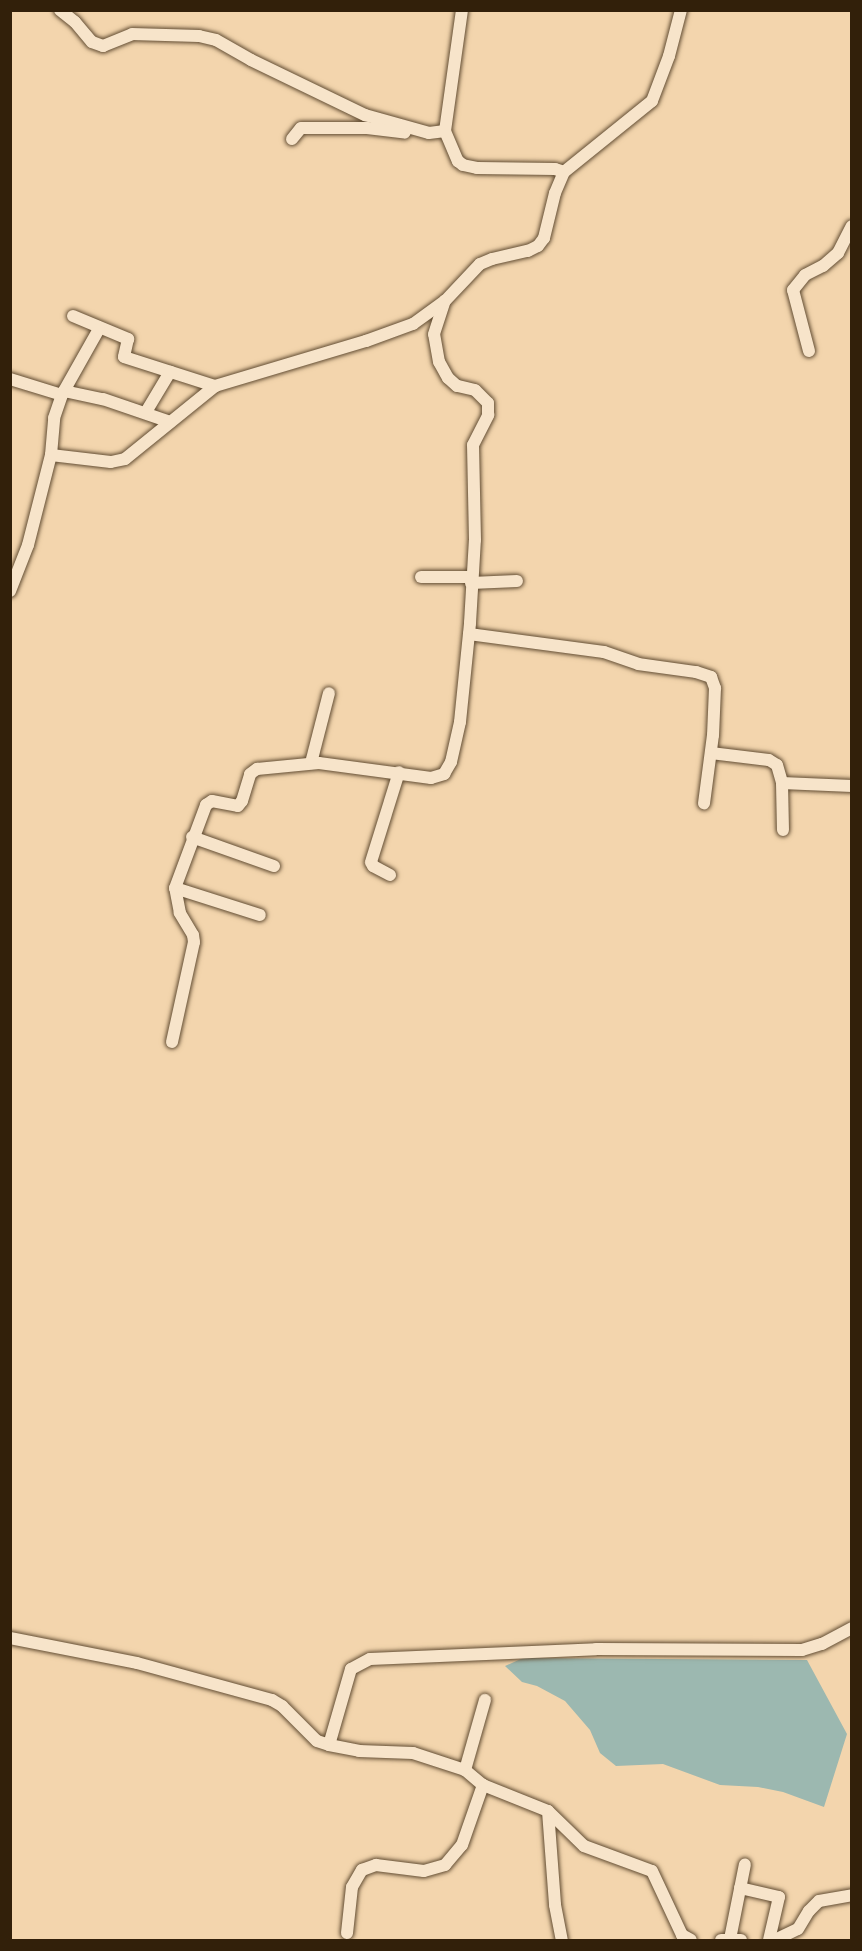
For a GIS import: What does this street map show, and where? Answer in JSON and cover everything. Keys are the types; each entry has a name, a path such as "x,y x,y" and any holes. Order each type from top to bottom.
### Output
{"street":[{"path":"60,10 75,22 92,42 103,46 137,33 199,36 216,40 251,60 365,115 434,134 445,131"},
{"path":"462,10 445,131 458,161 463,165 555,169 564,172"},
{"path":"51,455 118,461 138,450 215,386 346,347 413,324 445,301 480,264 528,251 538,246 544,238 555,193 564,172 652,101 669,56 681,10"},
{"path":"292,139 301,128 367,128 405,133 414,129"},
{"path":"809,351 793,290 805,275 823,266 838,253 852,226"},
{"path":"172,1042 194,942 194,935 180,913 175,888 206,804 212,801 231,807 241,804 253,770 311,764 399,772 431,778 444,774 457,745 476,540 472,454 473,445 488,415 488,403 483,395 475,390 457,386 448,378 439,362 434,334 445,301"},
{"path":"73,315 99,329 128,339 124,357 215,386"},
{"path":"10,591 13,573 28,546 51,455 54,418 63,393 99,329"},
{"path":"146,412 170,372"},
{"path":"10,379 146,412 170,422"},
{"path":"421,577 517,581"},
{"path":"469,634 604,652 638,664 708,675 713,680 715,688 711,753 704,803"},
{"path":"311,764 329,693"},
{"path":"711,753 769,760 777,765 782,783 783,830"},
{"path":"390,874 373,866 371,862 399,772"},
{"path":"782,783 852,786"},
{"path":"192,837 274,866"},
{"path":"175,888 260,915"},
{"path":"329,1745 351,1669 370,1659 596,1649 802,1650 822,1644 852,1628"},
{"path":"10,1638 138,1663 272,1701 282,1706 316,1741 329,1745 358,1751 412,1753 465,1770 483,1785 548,1811 584,1846 655,1874 682,1935 691,1941"},
{"path":"465,1770 485,1700"},
{"path":"347,1933 352,1887 362,1870 376,1865 424,1871 445,1865 462,1845 483,1785"},
{"path":"548,1811 555,1905 562,1941"},
{"path":"731,1940 745,1864"},
{"path":"740,1888 780,1897 769,1941"},
{"path":"775,1941 798,1929 809,1911 819,1901 852,1895"}],"water":[{"path":"523,1658 807,1660 847,1734 824,1807 783,1792 758,1787 720,1785 663,1764 616,1766 600,1753 590,1730 565,1701 537,1686 522,1682 505,1666"}]}
